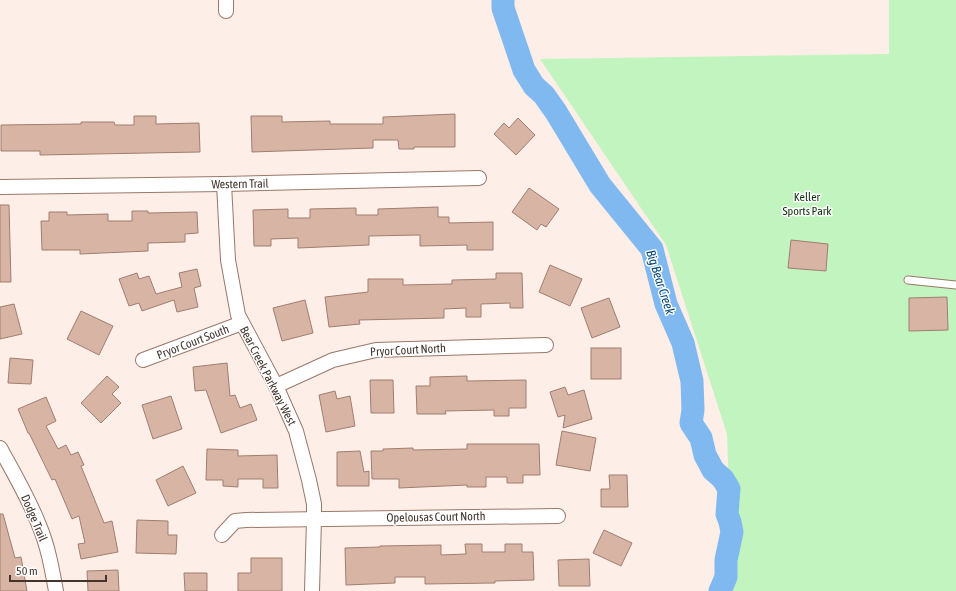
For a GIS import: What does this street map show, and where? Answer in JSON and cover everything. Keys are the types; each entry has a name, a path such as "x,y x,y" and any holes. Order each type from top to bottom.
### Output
{"street":[{"name":"Western Trail","path":"0,187 224,184 479,178"},
{"name":"Bear Creek Parkway West","path":"224,184 228,260 238,315 276,386 296,431 309,480 314,504 312,591"},
{"name":"Pryor Court South","path":"144,360 242,323"},
{"name":"Pryor Court North","path":"276,386 333,360 376,350 546,345"},
{"name":"Dodge Trail","path":"0,448 39,525 51,564 56,591"},
{"name":"Opelousas Court North","path":"222,535 236,521 558,516"}],"lane":[{"path":"908,280 956,285"}],"green space":[{"name":"Keller Sports Park","path":"889,0 956,0 956,591 733,591 727,434 666,245 540,59 889,54"}],"building":[{"path":"455,114 455,147 414,147 414,149 399,149 398,140 373,140 373,148 252,152 251,116 282,116 282,122 330,121 330,124 383,124 383,117"},
{"path":"134,116 156,116 156,124 199,123 200,152 40,155 40,151 1,151 1,125 114,122 115,125 134,125"},
{"path":"518,118 535,135 516,155 494,134 504,123 509,128"},
{"path":"529,188 559,209 546,227 541,224 537,230 512,212"},
{"path":"0,205 9,205 11,282 0,282"},
{"path":"438,207 438,217 449,217 449,223 493,222 493,250 467,250 467,245 420,246 420,235 369,236 369,245 298,248 298,238 271,239 271,246 254,246 253,210 288,209 288,218 310,218 310,209 356,208 356,215 378,215 378,209"},
{"path":"132,211 148,211 148,213 197,212 198,233 185,234 185,242 148,243 148,251 80,254 80,250 42,250 41,221 49,221 49,212 67,212 67,215 108,214 108,221 132,221"},
{"path":"791,240 828,244 826,271 788,268"},
{"path":"550,265 582,279 570,306 539,292"},
{"path":"197,269 201,286 194,288 198,307 177,312 174,300 142,311 139,303 129,306 119,279 137,273 139,279 149,276 156,294 182,287 179,273"},
{"path":"496,273 522,273 523,308 510,308 510,303 481,304 481,317 466,317 466,308 444,309 444,318 359,320 360,324 329,327 325,297 368,292 368,279 403,279 403,285 452,284 452,280 496,279"},
{"path":"947,297 948,330 909,331 909,298"},
{"path":"609,298 620,327 592,338 581,308"},
{"path":"305,300 313,333 282,341 273,308"},
{"path":"14,304 22,334 0,339 0,307"},
{"path":"81,311 113,326 99,355 67,339"},
{"path":"591,348 621,348 621,379 591,379"},
{"path":"10,358 33,360 31,384 8,383"},
{"path":"227,363 230,396 235,395 240,408 251,404 257,420 221,433 206,390 195,391 193,367"},
{"path":"107,376 119,387 112,394 121,403 101,423 81,403"},
{"path":"467,376 467,381 526,380 526,408 509,408 509,416 494,416 494,410 445,411 446,414 417,414 416,386 430,386 430,377"},
{"path":"370,380 393,380 394,413 371,413"},
{"path":"565,387 568,395 584,390 592,419 563,428 565,415 558,417 550,392"},
{"path":"335,391 337,399 350,396 355,426 326,432 319,395"},
{"path":"171,396 182,429 153,439 142,405"},
{"path":"46,397 56,421 46,426 58,449 66,445 71,455 78,452 84,465 81,466 104,523 112,521 118,552 81,559 78,544 85,543 79,516 72,519 55,479 52,480 28,433 18,409"},
{"path":"562,431 596,438 590,471 556,465"},
{"path":"467,444 539,444 540,475 523,475 523,483 507,483 507,477 486,477 486,487 467,487 467,485 399,488 399,479 372,479 371,451 413,448 413,450 467,449"},
{"path":"207,449 238,450 238,456 277,455 278,488 263,488 263,479 238,479 238,487 223,486 223,480 206,480"},
{"path":"360,451 364,472 369,471 369,486 337,486 337,452"},
{"path":"183,466 196,493 168,506 156,480"},
{"path":"609,475 627,475 628,507 601,507 601,489 610,489"},
{"path":"0,514 3,514 15,558 21,557 27,591 0,591"},
{"path":"137,520 168,521 168,535 177,535 176,554 136,553"},
{"path":"604,530 632,543 621,566 593,553"},
{"path":"465,544 482,544 482,552 505,552 505,544 522,544 522,552 533,552 534,580 495,581 495,583 425,584 425,577 395,577 395,583 346,585 345,548 441,545 441,555 466,554"},
{"path":"251,558 282,558 282,591 238,591 238,573 251,573"},
{"path":"589,559 590,586 559,586 558,560"},
{"path":"118,570 119,591 88,591 87,571"},
{"path":"184,573 207,573 207,591 185,591"}],"waterway":[{"name":"Big Bear Creek","path":"503,0 503,8 524,70 534,86 544,95 556,112 600,185 652,249 666,304 683,343 692,381 693,410 691,423 701,438 705,455 713,470 723,479 729,489 727,514 732,532 726,560 726,577 720,591"}]}
